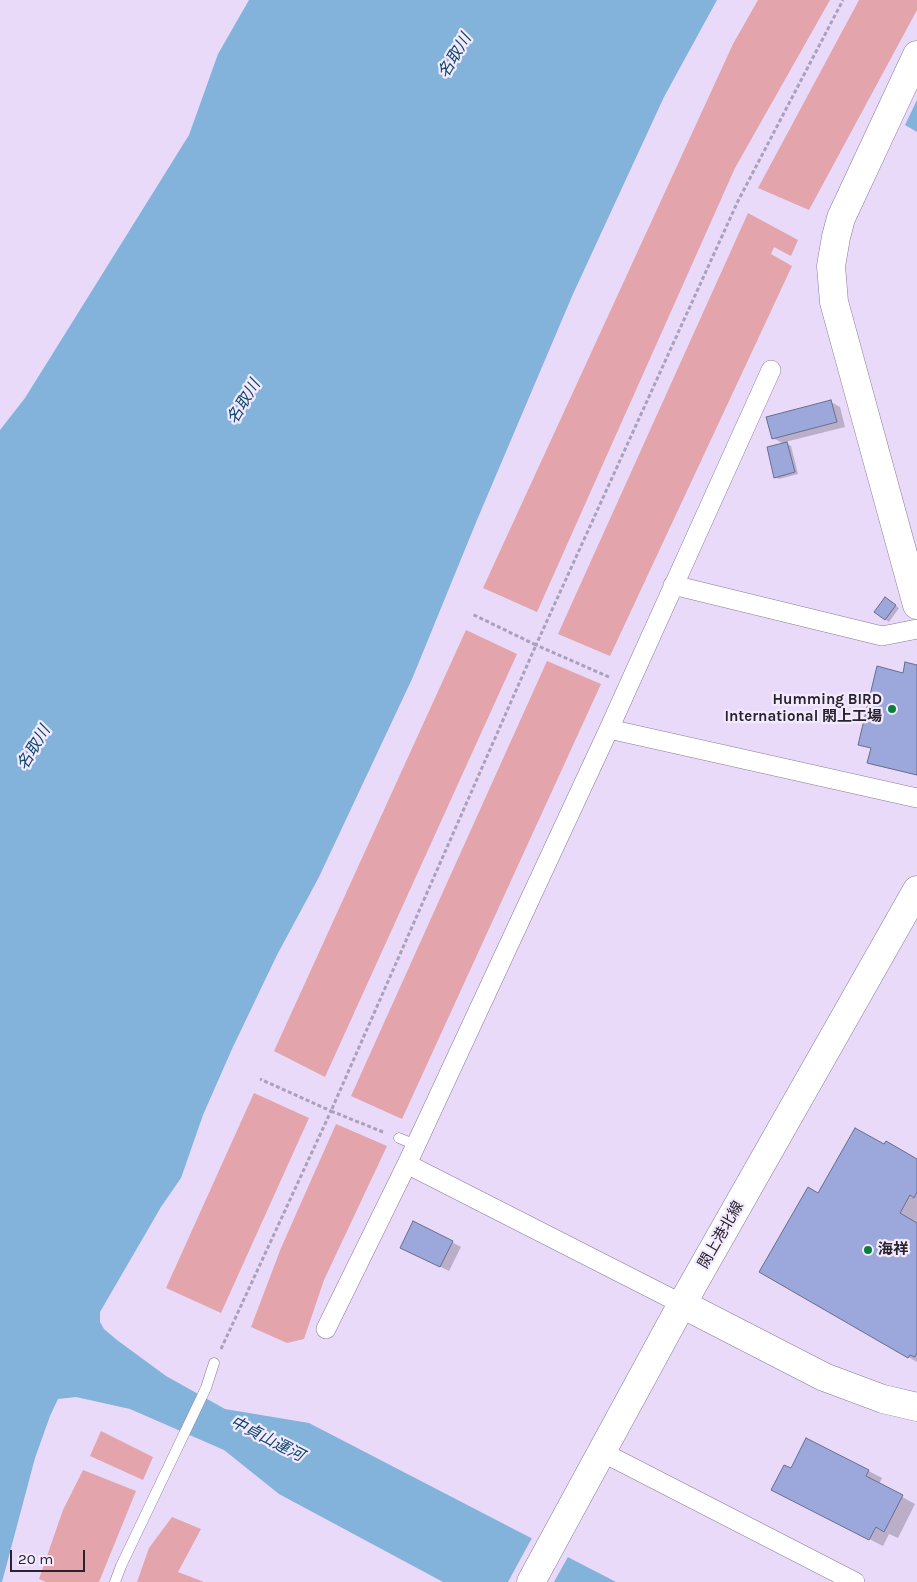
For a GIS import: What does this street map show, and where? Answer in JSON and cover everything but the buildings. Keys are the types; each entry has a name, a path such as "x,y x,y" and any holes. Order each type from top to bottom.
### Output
{"street":[{"path":"917,55 841,218 831,266 834,302 917,605"},
{"path":"326,1328 407,1164 407,1142 609,729 771,370"},
{"path":"673,586 882,636 917,629"},
{"path":"609,729 917,798"},
{"name":"閖上港北線","path":"531,1582 682,1304 917,890"},
{"path":"407,1164 824,1378 883,1398 917,1407"},
{"path":"602,1452 855,1582"}],"lane":[{"path":"115,1582 206,1388 214,1363"}],"path":[{"path":"214,1363 331,1111 536,645 738,201 843,0"},
{"path":"472,614 536,645 603,674"},
{"path":"260,1079 407,1142"}],"shaded area":[{"path":"758,0 830,0 735,168 537,612 483,588 733,44"},
{"path":"859,0 917,0 917,10 809,210 758,188"},
{"path":"748,213 798,240 791,256 774,247 771,254 792,266 610,656 558,634"},
{"path":"466,630 517,654 325,1077 274,1051"},
{"path":"547,661 601,684 402,1119 351,1096"},
{"path":"254,1093 309,1118 221,1313 166,1288"},
{"path":"336,1124 387,1146 324,1280 304,1339 287,1343 251,1327 281,1248"},
{"path":"101,1431 153,1457 143,1480 90,1456"},
{"path":"83,1470 136,1491 99,1582 46,1582 39,1579 63,1510"},
{"path":"172,1517 201,1529 178,1572 204,1582 137,1582 149,1548"}],"water":[{"path":"249,0 717,0 664,97 573,294 412,679 319,877 277,955 232,1049 203,1115 181,1178 161,1207 100,1312 100,1322 104,1329 117,1340 166,1376 225,1409 309,1423 616,1582 443,1582 279,1494 224,1450 130,1409 76,1397 58,1399 50,1416 35,1458 2,1582 0,1582 0,430 25,398 189,135 218,54"},
{"path":"917,100 917,132 905,125"}],"pier":[{"path":"533,1536 569,1555 554,1582 508,1582"}],"place":[{"name":"Humming BIRD International 閖上工場","path":"892,709"},
{"name":"海祥","path":"868,1250"}],"water label":[{"name":"名取川","path":"455,56"},
{"name":"名取川","path":"244,402"},
{"name":"名取川","path":"34,748"},
{"name":"中貞山運河","path":"267,1439"}]}
